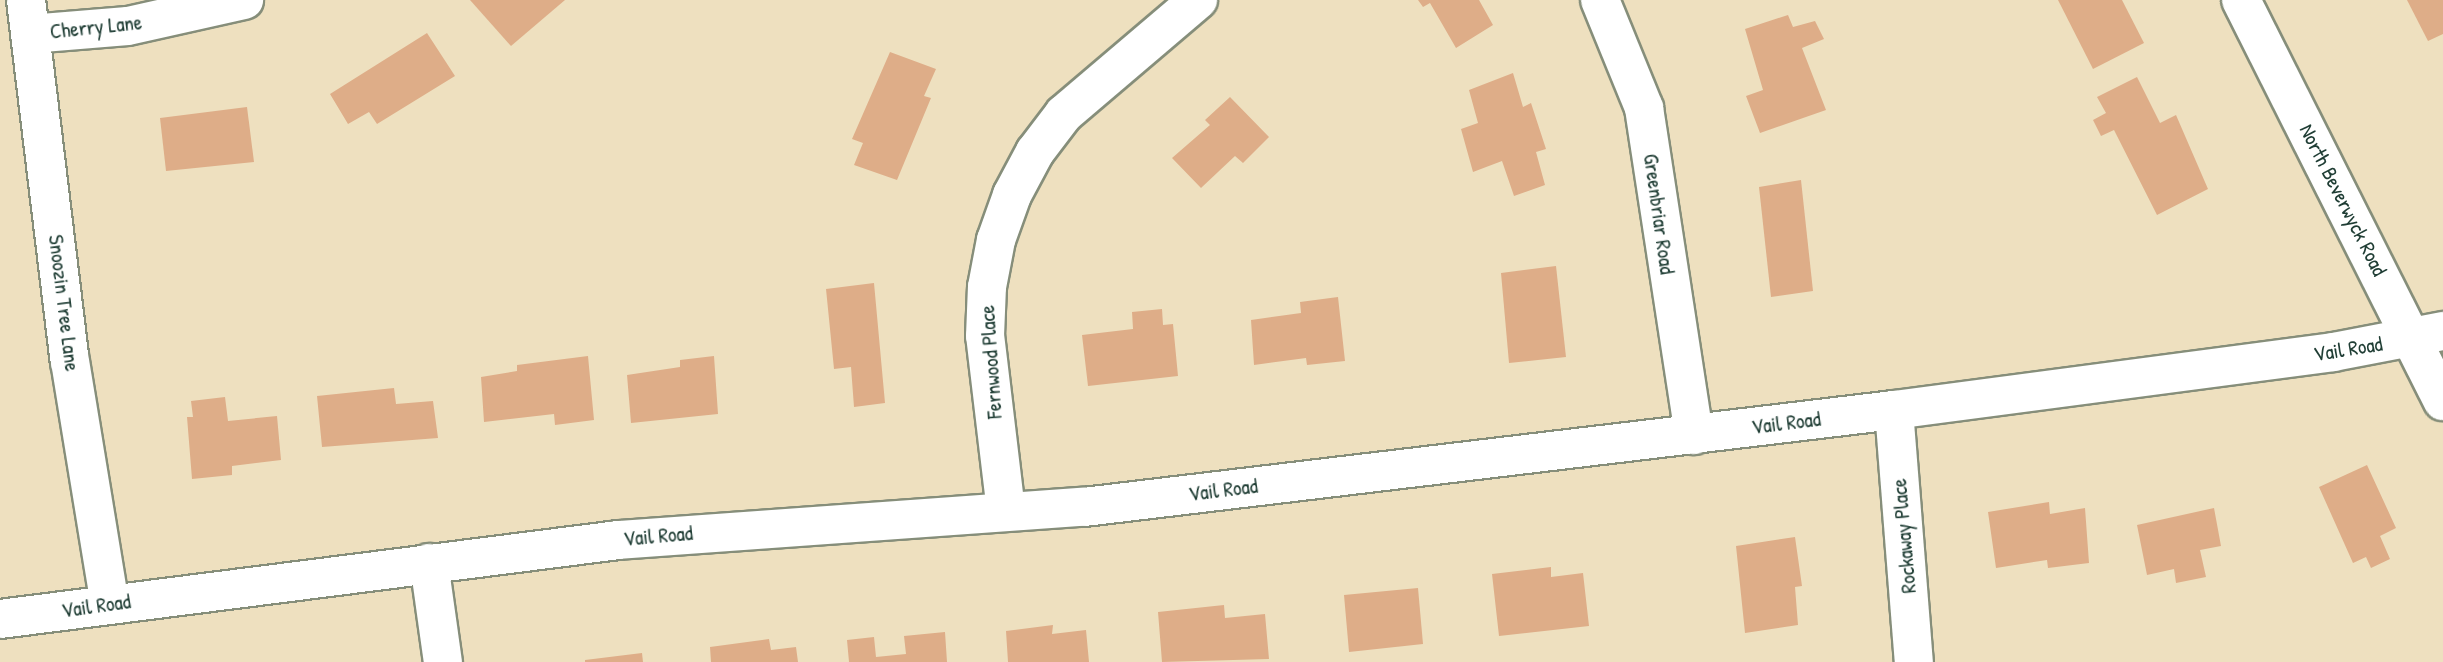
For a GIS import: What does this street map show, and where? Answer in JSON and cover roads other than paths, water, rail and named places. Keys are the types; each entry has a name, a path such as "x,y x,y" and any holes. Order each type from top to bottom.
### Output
{"street":[{"name":"Cherry Lane","path":"28,17 128,26 243,0"},
{"name":"Fernwood Place","path":"1006,512 985,336 986,288 996,240 1012,195 1035,152 1063,114 1198,0"},
{"name":"Greenbriar Road","path":"1600,0 1644,108 1694,435"},
{"name":"North Beverwyck Road","path":"2241,0 2428,335 2443,401"},
{"name":"Snoozin Tree Lane","path":"28,17 71,361 110,604"},
{"name":"Vail Road","path":"0,619 618,540 1084,507 1894,410 2428,335"},
{"name":"Rockaway Place","path":"1894,410 1914,662"},
{"path":"429,563 443,662"}]}
